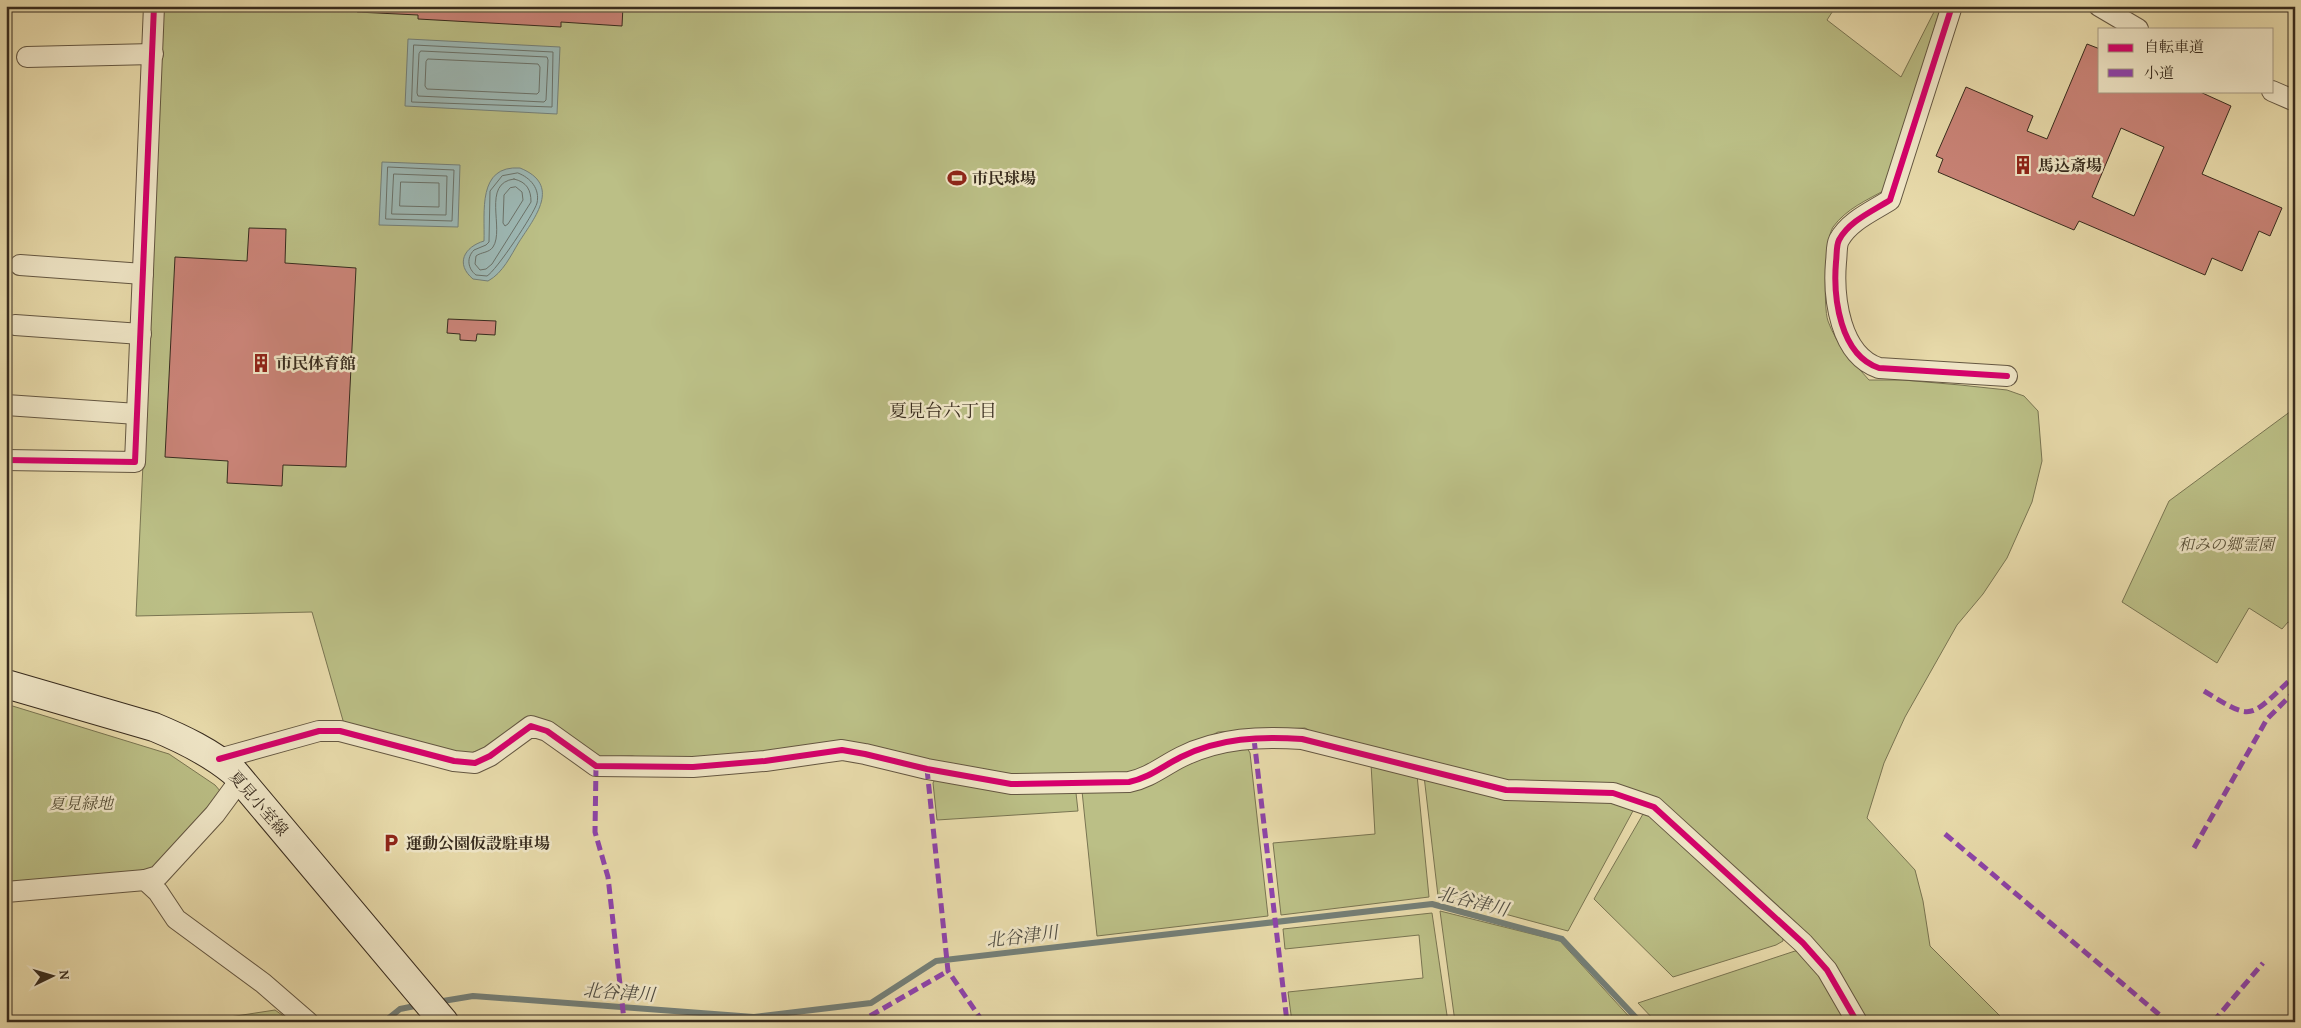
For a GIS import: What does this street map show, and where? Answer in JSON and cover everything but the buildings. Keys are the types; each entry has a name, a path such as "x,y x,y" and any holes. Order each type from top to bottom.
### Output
{"main road":[{"name":"夏見小室線","path":"6,684 154,727 175,735 219,760 240,780 434,1009"}],"street":[{"path":"6,460 135,462 154,6"},
{"path":"1952,6 1890,200 1848,226 1838,241 1836,272 1838,318 1852,344 1868,365 1879,368 2007,376"},
{"path":"2099,6 2136,28"},
{"path":"27,57 153,54"},
{"path":"2274,92 2295,101"},
{"path":"20,265 143,274"},
{"path":"15,325 140,334"},
{"path":"6,405 137,414"},
{"path":"219,760 319,731 340,730 454,761 475,763 490,756 531,726 547,731 596,766 693,768 765,761 842,750 927,769 1011,784 1129,782 1143,779 1181,757 1214,743 1276,737 1302,739 1506,790 1613,793 1654,807 1803,943 1827,970 1857,1022"},
{"path":"6,892 144,880 158,876 215,814 240,780"},
{"path":"144,880 158,892 176,919 263,983 308,1022"}],"green space":[{"path":"164,6 1836,6 1827,20 1901,77 1937,6 1941,6 1885,190 1857,205 1844,215 1833,227 1830,234 1826,273 1826,313 1831,329 1836,337 1869,380 1903,380 2007,390 2024,396 2038,411 2042,461 2032,502 2007,558 1983,594 1957,625 1905,717 1884,763 1867,818 1915,870 1923,901 1930,946 2006,1022 1865,1022 1652,796 1507,784 1325,739 1305,728 1218,732 1136,775 1004,775 870,749 667,762 632,756 600,757 555,728 472,758 344,724 312,612 136,616"},
{"name":"和みの郷霊園","path":"2291,411 2295,411 2295,626 2288,622 2282,629 2249,608 2217,663 2122,602 2169,501"},
{"name":"夏見緑地","path":"6,704 169,754 215,785 221,792 153,870 6,882"},
{"path":"1246,746 1250,753 1268,916 1097,936 1082,791 1218,748"},
{"path":"1371,764 1417,775 1429,897 1281,915 1273,843 1375,834"},
{"path":"1424,776 1625,802 1634,809 1568,931 1438,896"},
{"path":"936,777 1076,793 1078,811 937,820 933,783"},
{"path":"1643,814 1655,818 1783,934 1783,941 1776,945 1673,977 1594,899"},
{"path":"1440,911 1560,941 1634,1022 1455,1022"},
{"path":"1432,913 1448,1022 1292,1022 1288,992 1423,978 1419,935 1285,949 1283,929"},
{"path":"1795,951 1803,952 1852,1022 1656,1022 1638,1003"},
{"path":"275,1010 292,1022 197,1022"}],"water":[{"path":"408,39 560,47 557,114 405,106"},
{"path":"382,162 460,165 458,227 379,225"},
{"path":"520,168 533,175 540,183 542,192 541,202 537,212 502,269 488,281 473,279 464,268 463,262 471,247 484,241 484,204 490,182 496,174 506,169"}],"waterway":[{"name":"北谷津川","path":"437,1002 473,996 754,1017 871,1003 936,961 1432,904 1562,939 1640,1022"},
{"name":"北谷津川","path":"384,1022 400,1009 420,1005"}],"marked path":[{"path":"2204,691 2232,707 2249,712 2265,703 2289,681 2295,681"},
{"path":"2194,848 2267,719 2295,691"},
{"path":"1254,739 1287,1022"},
{"path":"596,766 595,832 608,877 624,1020"},
{"path":"927,769 948,971 983,1022"},
{"path":"1945,834 2168,1022"},
{"path":"2213,1022 2263,963"},
{"path":"870,1016 948,971"}],"cycle path":[{"path":"6,460 135,462 154,6"},
{"path":"1952,6 1890,200 1855,222 1843,233 1838,242 1835,276 1838,308 1847,338 1855,351 1866,361 1879,368 2007,376"},
{"path":"219,759 319,731 340,731 454,761 475,763 490,756 531,726 547,731 596,766 693,767 765,761 842,750 927,769 1011,784 1129,782 1143,778 1195,751 1225,742 1256,738 1302,739 1506,790 1613,793 1654,807 1803,943 1827,970 1857,1022"}],"place":[{"name":"馬込斎場","path":"2023,165"},
{"name":"市民球場","path":"957,178"},
{"name":"市民体育館","path":"261,363"},
{"name":"運動公園仮設駐車場","path":"391,843"}],"district":[{"name":"夏見台六丁目","path":"943,410"}]}
